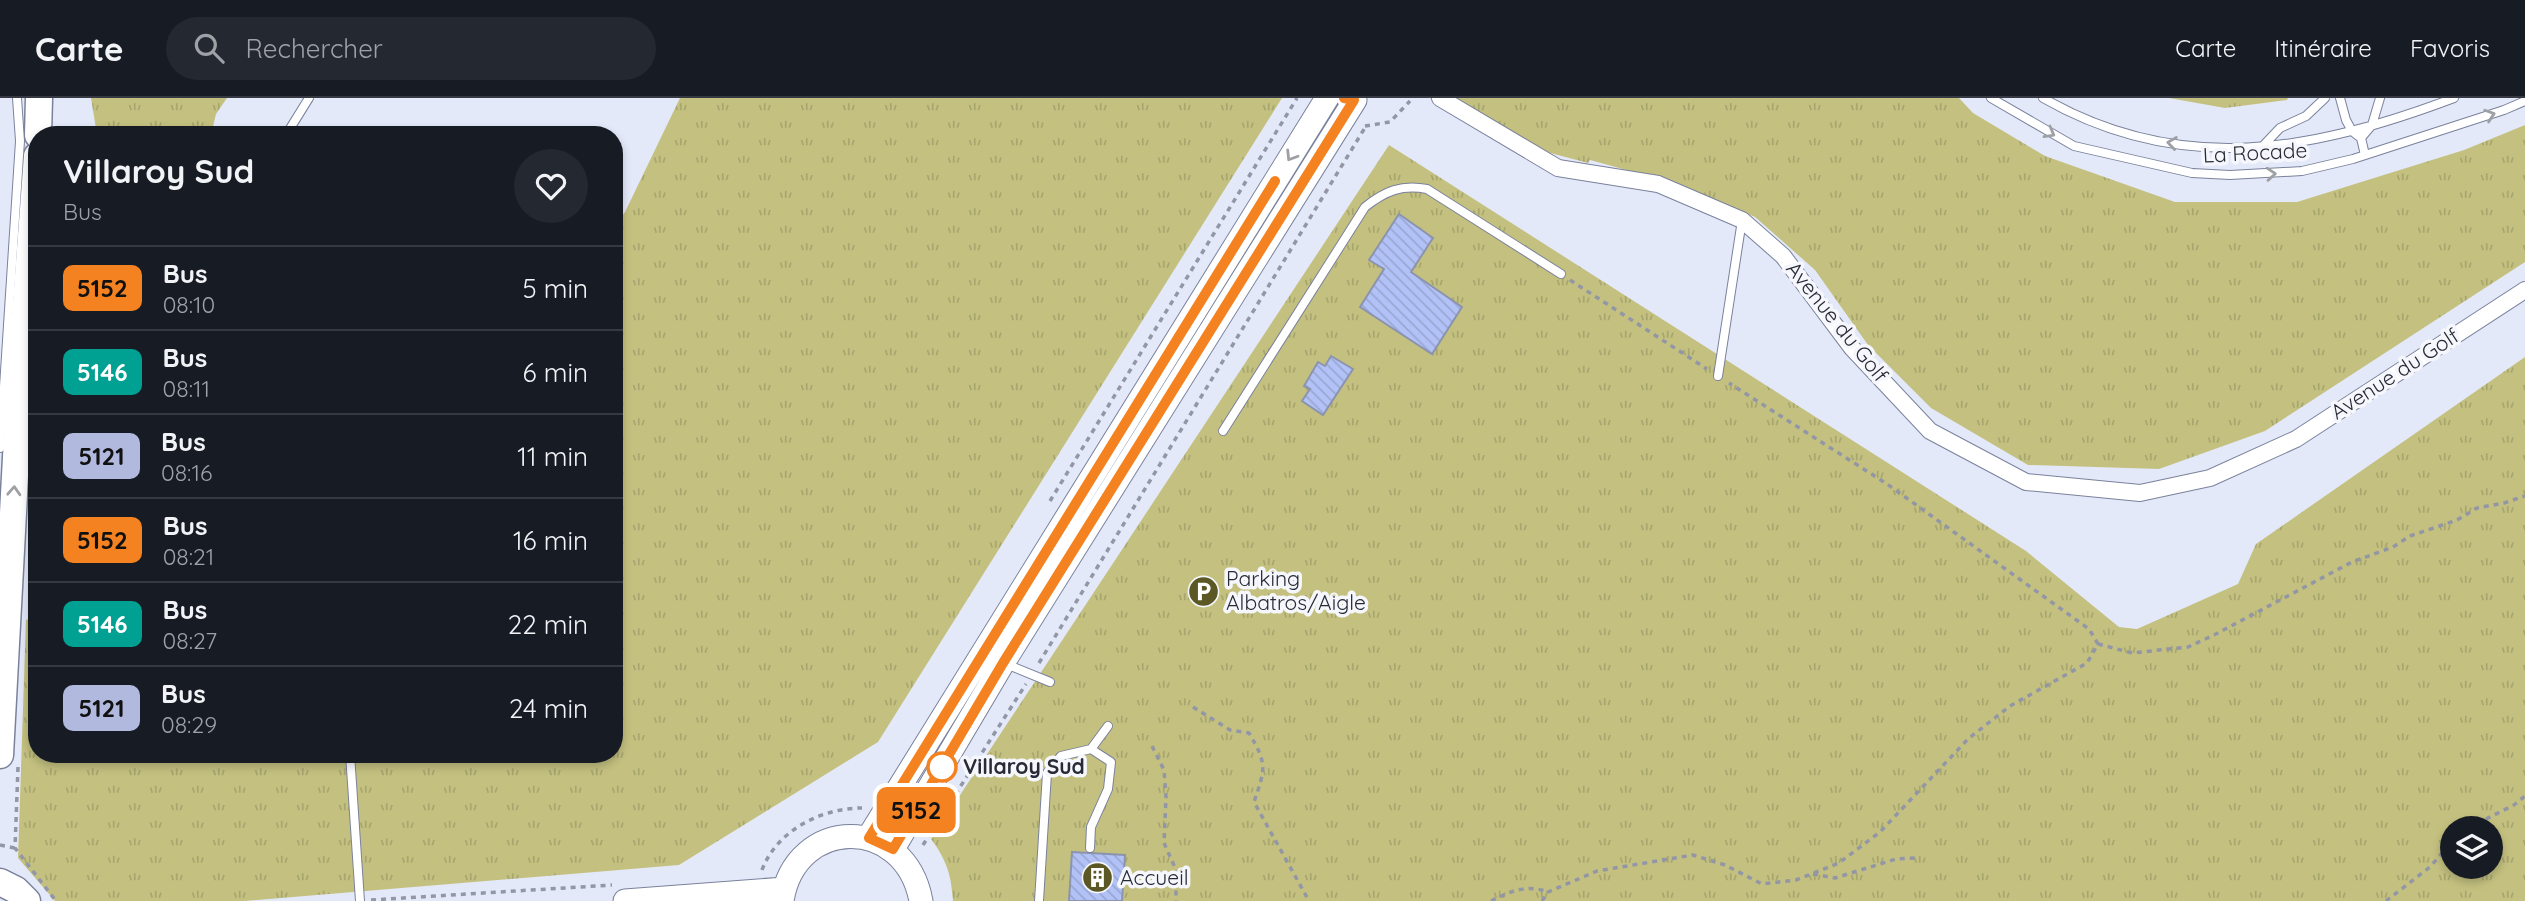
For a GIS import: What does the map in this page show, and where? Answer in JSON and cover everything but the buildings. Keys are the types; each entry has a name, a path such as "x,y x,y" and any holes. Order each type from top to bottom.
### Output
{"main road":[{"path":"38,126 39,98"},
{"path":"0,755 28,276"},
{"path":"0,882 16,890 27,901"}],"street":[{"path":"869,838 1327,98"},
{"name":"Avenue du Golf","path":"1440,98 1558,168 1658,184 1742,220 1783,256 1852,348 1930,431 2026,482 2140,493 2210,478 2295,439 2525,290"},
{"path":"893,849 1003,663 1357,99"},
{"path":"624,893 783,895 792,869 807,853 825,841 847,836 869,838 893,849 908,864 918,883 921,901"}],"lane":[{"path":"0,448 20,141 17,98"},
{"path":"292,126 309,98"},
{"name":"La Rocade","path":"1992,98 2074,146 2192,173 2250,175 2302,172 2365,155 2525,101"},
{"name":"La Rocade","path":"2043,98 2060,108 2132,135 2204,147 2260,148 2309,142 2450,100"},
{"path":"2260,148 2280,128 2306,116 2325,98"},
{"path":"2340,98 2346,120 2352,131 2361,138 2365,155"},
{"path":"2361,138 2372,125 2379,98"},
{"path":"2434,98 2450,100"},
{"path":"1223,431 1366,207 1379,195 1404,187 1427,189 1561,274"},
{"path":"1718,376 1742,220"},
{"path":"1003,663 1050,682"},
{"path":"1039,901 1047,773 1061,756 1091,749 1108,726"},
{"path":"1090,848 1091,827 1108,789 1111,762 1091,749"},
{"path":"351,763 360,901"}],"path":[{"path":"923,845 1032,675 1364,127 1390,122 1410,101"},
{"path":"1561,274 1887,484 2089,629 2098,644 2132,653 2188,647 2352,562 2457,520 2477,508 2525,496"},
{"path":"1542,901 1548,892 1597,871 1693,855 1725,865 1762,884 1796,880 1839,863 1880,832 1968,739 2010,706 2087,663 2098,644"},
{"path":"1193,708 1230,730 1249,733 1261,753 1264,772 1254,802 1309,901"},
{"path":"1152,746 1164,770 1164,843 1176,870 1176,901"},
{"path":"2492,816 2525,796"},
{"path":"0,845 15,848 56,901"},
{"path":"2386,901 2430,867 2440,856"},
{"path":"1812,874 1835,878 1896,859 1916,858"},
{"path":"1491,901 1514,890 1534,886 1548,892"},
{"path":"360,901 624,893"}],"green space":[{"path":"91,98 227,98 216,114 213,126 96,126"},
{"path":"680,98 1282,98 878,742 679,865 245,901 55,901 18,858 28,619 28,763 623,763 625,212"},
{"path":"1453,98 1959,98 1973,113 2045,156 2175,202 2297,202 2464,150 2525,125 2525,262 2265,431 2159,469 2028,465 1931,408 1868,345 1815,270 1755,217 1681,185 1590,160 1588,163 1539,150"},
{"path":"2169,98 2288,98 2225,108"},
{"path":"1389,145 2026,551 2119,627 2137,629 2238,584 2256,544 2525,357 2525,901 953,901 951,883 941,854 931,839"}],"bus line":[{"name":"5152","path":"1275,181 869,838 893,849 1003,663 1354,100 1344,98"}],"place":[{"name":"Parking Albatros/Aigle","path":"1203,591"},
{"name":"Villaroy Sud","path":"942,767"},
{"name":"Accueil","path":"1097,878"}]}
